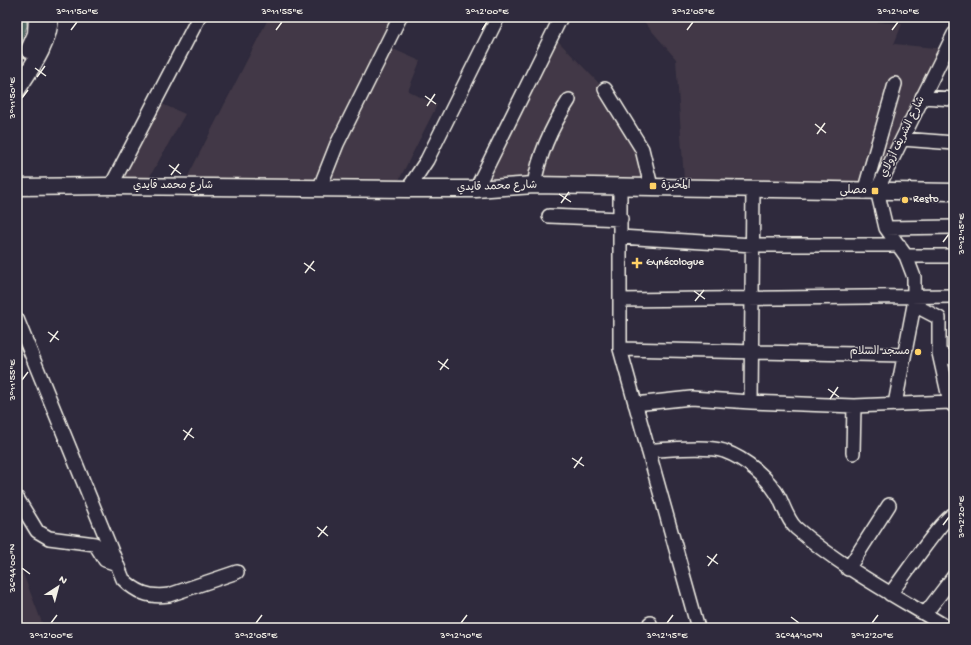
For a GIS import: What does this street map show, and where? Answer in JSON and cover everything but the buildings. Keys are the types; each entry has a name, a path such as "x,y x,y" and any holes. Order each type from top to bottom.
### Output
{"main road":[{"path":"17,70 28,53 36,34 37,17"},
{"path":"17,90 40,52 47,34 50,17"},
{"path":"17,179 40,187"},
{"name":"شارع محمد قايدي","path":"17,187 320,187 408,190 476,189 534,185 954,192"}],"street":[{"path":"111,186 200,17"},
{"path":"320,187 337,144 400,17"},
{"path":"408,190 427,160 498,17"},
{"path":"476,189 561,17"},
{"name":"شارع الشريف أزولاي","path":"895,404 914,301 914,277 906,256 886,228 871,191 902,139 922,97 950,51 954,34"},
{"path":"871,191 895,84"},
{"path":"605,89 642,149 651,186"},
{"path":"922,97 954,99"},
{"path":"534,185 545,146 556,120 569,100"},
{"path":"902,139 954,143"},
{"path":"620,187 620,348 698,628"},
{"path":"751,402 753,352 753,188"},
{"path":"549,216 621,219"},
{"path":"886,228 954,227"},
{"path":"620,237 753,245 899,245"},
{"path":"906,256 954,256"},
{"path":"620,300 753,298 914,301 954,296"},
{"path":"635,404 691,398 854,406 952,404 939,353 939,318 914,301"},
{"path":"17,319 122,579 133,589 146,595 158,597 169,595 237,572"},
{"path":"620,348 903,355"},
{"path":"939,353 954,359"},
{"path":"853,453 854,406"},
{"path":"648,450 708,448 722,450 737,457 760,473 776,493 794,527 848,569 948,628"},
{"path":"17,498 37,531 49,538 94,544 105,560 117,564"},
{"path":"848,569 889,505"},
{"path":"890,594 940,527 951,514 954,514"},
{"path":"925,614 954,576"}],"shaded area":[{"path":"269,17 399,17 384,45 420,61 408,91 437,105 397,184 186,180"},
{"path":"640,17 877,17 877,22 902,24 894,44 945,49 876,190 684,180 676,59"},
{"path":"557,40 619,104 655,189 483,186"},
{"path":"157,102 185,114 149,178 116,178"},
{"path":"17,558 44,628 17,628"}],"green space":[{"path":"17,17 26,17 27,26 17,54"}],"place":[{"name":"المخبزة","path":"653,186"},
{"name":"مصلى","path":"875,191"},
{"name":"Resto","path":"905,200"},
{"name":"Gynécologue","path":"637,263"},
{"name":"مسجد السلام","path":"918,352"}]}
